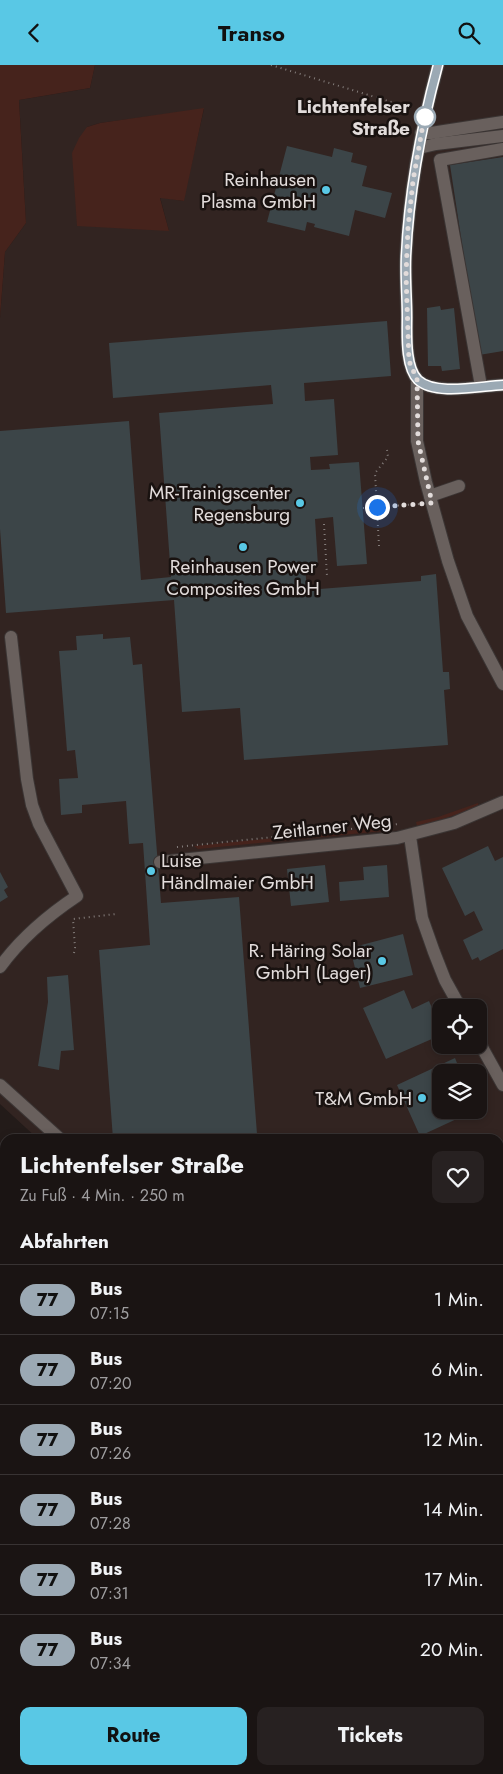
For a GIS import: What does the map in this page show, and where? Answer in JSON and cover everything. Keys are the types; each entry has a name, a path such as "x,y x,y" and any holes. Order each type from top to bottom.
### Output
{"street":[{"path":"438,65 425,113 412,189 406,257 409,361 417,379 418,441 431,500 448,561 467,616 503,684"},
{"path":"422,133 503,121"},
{"path":"419,148 436,144 503,136"},
{"path":"481,386 440,160 503,149"},
{"path":"417,379 430,387 442,390 503,385"},
{"path":"431,500 459,485"},
{"path":"0,967 11,951 34,927 77,895 39,824 32,805 27,779 21,694 11,637"},
{"name":"Zeitlarner Weg","path":"160,862 410,836 454,823 503,801"},
{"path":"410,836 422,918 437,961 456,999"},
{"path":"485,1054 503,1085"},
{"path":"0,1085 54,1134"}],"path":[{"path":"271,65 425,113"},
{"path":"379,546 374,473 388,457 387,449"},
{"path":"363,508 431,500"},
{"path":"324,524 327,576"},
{"path":"171,848 405,823"},
{"path":"74,953 74,919 116,914"}],"shaded area":[{"path":"0,65 95,65 90,88 19,100 26,223 5,252 0,318"},
{"path":"95,65 503,65 503,1134 33,1134 0,1104 0,318 5,252 26,223 19,100 90,88","holes":["204,109 183,201 160,197 169,231 87,127 100,123"]},
{"path":"204,108 184,201 160,198 169,231 77,226 72,153 87,127 100,123"},
{"path":"478,803 479,807 417,826 416,822 438,817"},
{"path":"386,827 383,831 198,849 194,846"}],"building":[{"name":"Reinhausen Plasma GmbH","path":"287,146 332,157 334,148 353,153 351,162 367,166 362,186 392,193 385,218 355,210 349,236 314,227 315,224 307,222 305,231 267,222"},
{"path":"503,157 503,351 479,355 450,165"},
{"path":"440,306 441,310 454,308 460,369 442,371 441,366 428,366 427,308"},
{"name":"Reinhausen Power Composites GmbH","path":"387,321 391,376 304,383 305,401 334,399 338,455 310,457 311,470 330,469 329,464 359,462 367,564 337,566 333,517 315,519 318,566 305,567 307,590 421,581 421,576 436,574 443,672 449,672 450,689 444,690 448,745 244,760 240,708 182,712 174,600 6,613 0,529 0,431 129,421 141,580 171,577 159,413 273,404 271,385 113,398 109,343"},
{"name":"Luise Händlmaier GmbH","path":"103,634 103,639 130,637 133,665 142,664 161,903 239,897 257,1134 113,1134 99,950 150,945 143,843 129,844 126,801 82,805 82,813 61,815 59,779 78,778 75,750 67,751 59,651 77,650 76,636"},
{"path":"488,846 495,861 503,857 503,949 480,961 478,957 472,960 463,940 483,930 474,911 465,916 442,868"},
{"path":"325,865 329,902 291,906 287,869"},
{"path":"387,865 389,897 340,901 339,882 364,880 363,867"},
{"path":"0,872 8,887 4,890 8,897 0,902"},
{"name":"R. Häring Solar GmbH (Lager)","path":"403,934 413,975 360,988 350,948"},
{"path":"68,975 74,1050 61,1051 59,1070 38,1066 48,1002 47,977"},
{"path":"404,990 412,1009 429,1001 432,1008 432,1039 386,1059 363,1008"},
{"name":"T&M GmbH","path":"455,1058 457,1064 442,1064"},
{"name":"T&M GmbH","path":"432,1069 432,1119 457,1119 424,1134 419,1134 397,1085"}],"bus line":[{"name":"77","path":"438,65 425,113 409,213 406,257 409,361 417,379 430,387 442,390 503,385"}],"place":[{"name":"Lichtenfelser Straße","path":"425,117"},
{"name":"Reinhausen Plasma GmbH","path":"326,190"},
{"name":"MR-Trainigscenter Regensburg","path":"300,503"},
{"name":"Reinhausen Power Composites GmbH","path":"243,547"},
{"name":"Luise Händlmaier GmbH","path":"151,871"},
{"name":"R. Häring Solar GmbH (Lager)","path":"382,961"},
{"name":"T&M GmbH","path":"422,1098"}],"route":[{"path":"377,507 432,503 418,441 417,379 409,361 407,326 406,257 409,213 425,113 425,117"}]}
